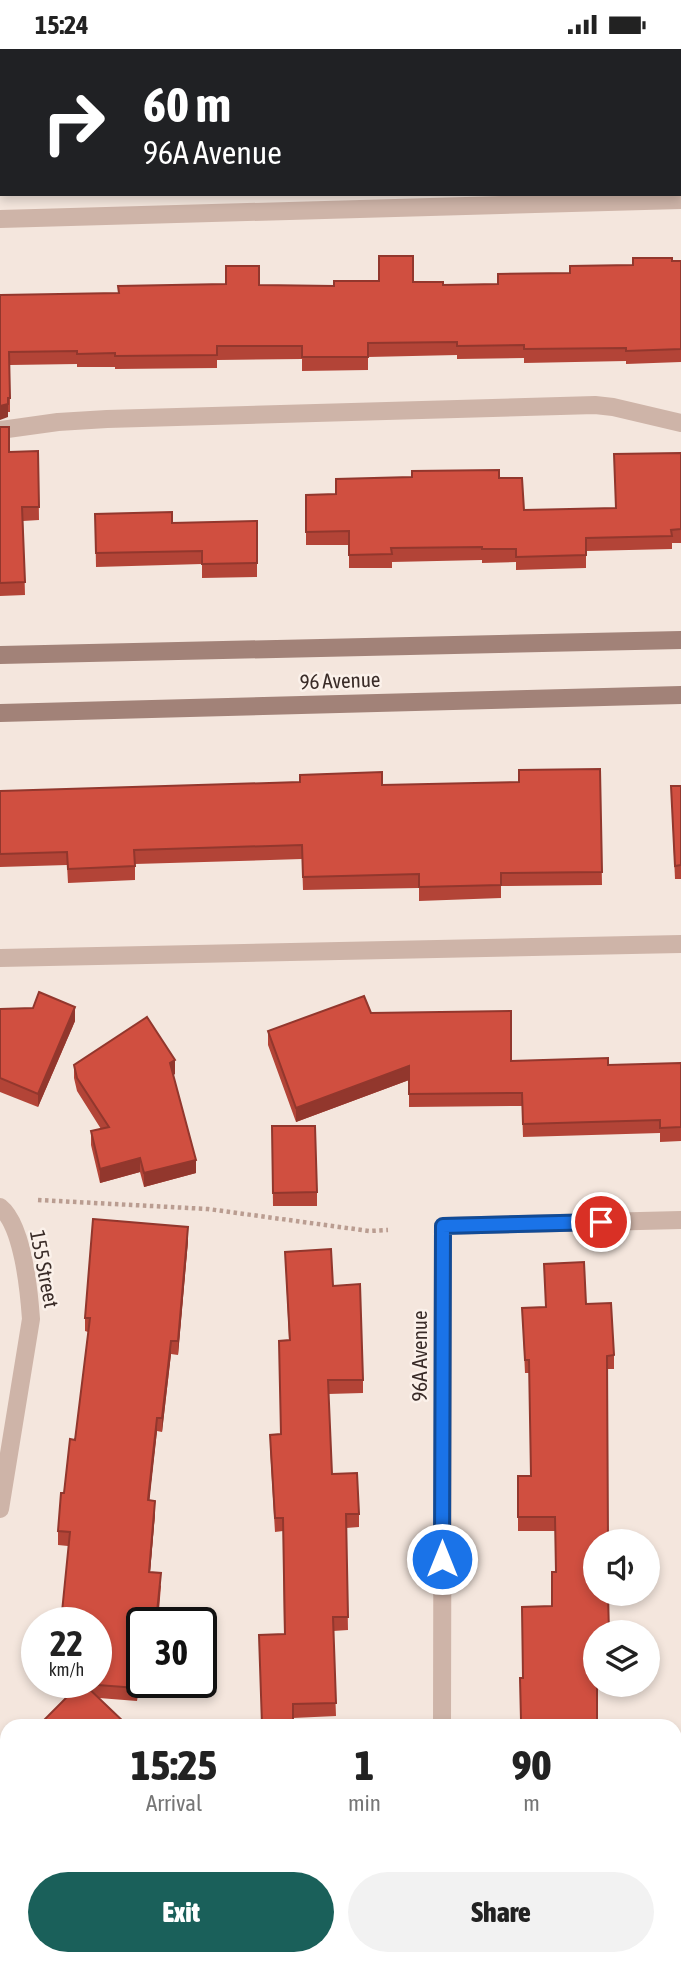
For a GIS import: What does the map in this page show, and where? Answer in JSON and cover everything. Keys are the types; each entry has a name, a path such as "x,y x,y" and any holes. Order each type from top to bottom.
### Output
{"main road":[{"name":"96 Avenue","path":"0,655 681,641"},
{"name":"96 Avenue","path":"0,713 681,695"}],"street":[{"path":"0,219 681,200"},
{"path":"0,431 84,420 595,405 681,423"},
{"path":"0,958 681,944"},
{"name":"155 Street","path":"0,1207 6,1212 16,1234 32,1319 0,1509"},
{"name":"96A Avenue","path":"442,1719 443,1226 681,1220"}],"path":[{"path":"38,1200 208,1209 369,1231 388,1230"}],"building":[{"path":"379,256 413,256 413,282 443,282 443,285 498,284 498,274 570,273 570,266 633,265 633,258 672,258 672,261 681,261 681,349 524,349 524,345 457,346 457,342 368,343 368,357 302,357 302,346 217,346 217,355 115,356 115,353 77,354 77,351 9,352 10,398 8,404 0,406 0,295 119,293 118,286 226,284 226,266 259,266 259,285 334,286 334,281 379,281"},
{"path":"0,427 9,427 9,452 38,451 39,507 22,507 25,582 0,583"},
{"path":"681,453 681,529 671,530 672,536 586,538 586,555 516,557 516,549 482,547 391,548 392,554 349,555 349,531 306,532 306,495 336,494 336,479 412,477 412,471 499,470 499,478 522,478 524,510 616,508 614,454"},
{"path":"172,512 172,523 257,521 257,563 202,564 202,551 96,553 95,514"},
{"path":"600,769 602,872 501,873 501,885 419,887 419,874 303,877 302,845 134,850 135,866 68,869 67,852 0,854 0,791 300,782 300,775 382,772 382,785 519,782 519,770"},
{"path":"671,786 681,786 681,865 675,866"},
{"path":"39,992 75,1007 38,1094 0,1078 0,1009 33,1008"},
{"path":"364,996 371,1013 511,1011 511,1061 608,1058 608,1065 681,1063 681,1127 660,1128 660,1120 523,1124 522,1093 409,1094 409,1066 296,1108 268,1031"},
{"path":"147,1017 175,1060 170,1063 196,1160 144,1173 140,1158 100,1169 91,1131 109,1127 77,1078 74,1065"},
{"path":"272,1126 315,1126 317,1192 273,1193"},
{"path":"93,1219 188,1227 178,1341 171,1341 162,1418 157,1418 148,1500 155,1501 149,1572 161,1573 158,1607 126,1607 126,1687 112,1686 112,1607 62,1607 70,1532 58,1531 61,1493 64,1493 70,1439 75,1440 90,1318 85,1318"},
{"path":"331,1249 333,1286 360,1284 363,1380 328,1380 332,1474 357,1473 359,1514 346,1514 348,1617 333,1617 336,1703 293,1704 293,1719 262,1719 259,1635 285,1634 283,1518 275,1518 270,1435 281,1434 279,1341 290,1340 285,1252"},
{"path":"584,1262 586,1304 611,1303 614,1355 607,1356 608,1529 583,1529 583,1606 608,1606 609,1620 583,1620 583,1697 597,1697 597,1719 521,1719 522,1607 552,1606 552,1572 556,1572 555,1517 518,1517 518,1476 531,1476 529,1360 525,1360 522,1308 546,1307 544,1264"},
{"path":"66,1698 99,1698 121,1719 45,1719"}],"route":[{"path":"442,1559 443,1226 601,1222"}]}
